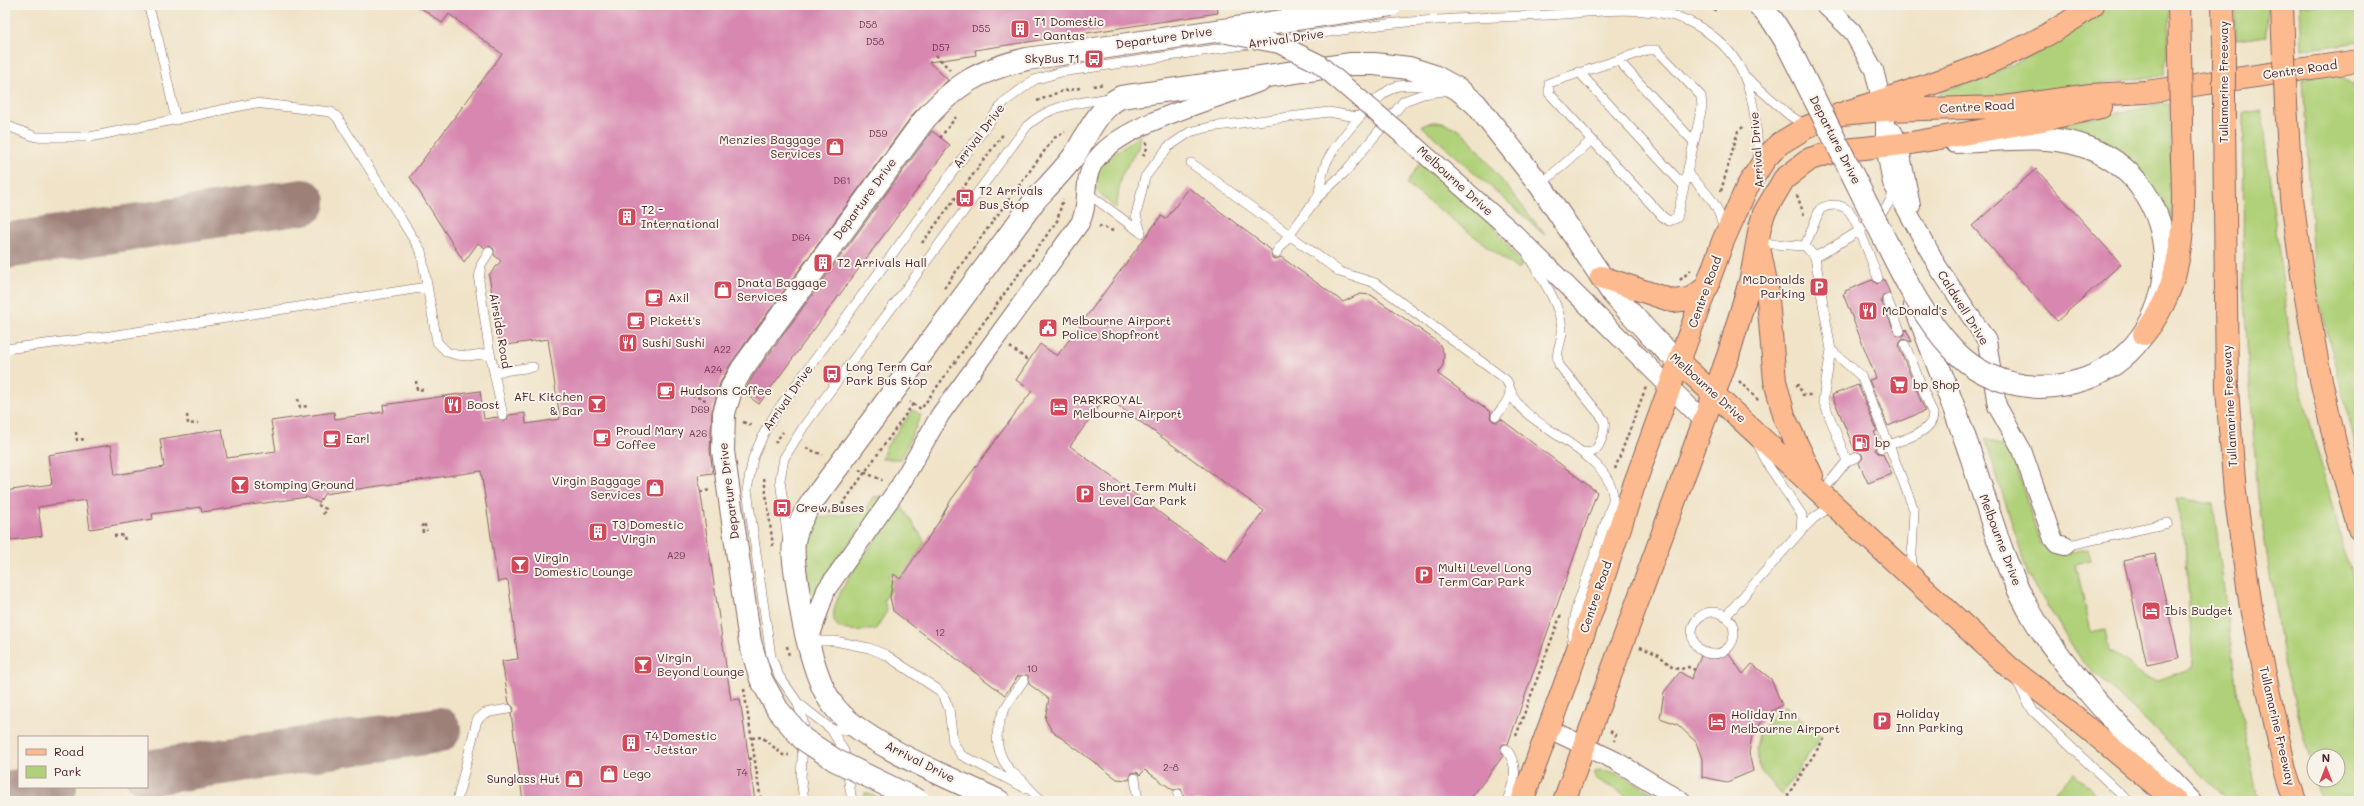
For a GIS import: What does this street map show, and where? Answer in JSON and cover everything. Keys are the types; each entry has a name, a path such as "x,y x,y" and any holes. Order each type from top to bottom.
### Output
{"main road":[{"name":"Centre Road","path":"1884,108 2024,48 2071,21 2093,5"},
{"path":"2144,334 2166,303 2172,288 2179,254 2182,219 2179,5"},
{"name":"Tullamarine Freeway","path":"2223,5 2227,388 2235,493 2251,608 2285,770 2296,801"},
{"path":"2282,5 2292,198 2302,275 2319,371 2334,439 2359,528"},
{"name":"Centre Road","path":"1522,801 1568,677 1632,488 1680,363 1723,241 1746,187 1759,166 1779,144 1807,127 1841,114 1884,108 1992,107 2090,96 2146,92 2359,61"},
{"name":"Centre Road","path":"1564,801 1738,326 1759,235 1778,187 1798,166 1821,154 1898,145 2078,113 2146,92"},
{"name":"Arrival Drive","path":"1759,166 1759,235"},
{"name":"Melbourne Drive","path":"1759,235 1767,287 1772,361 1780,405 1798,447 1825,496"},
{"path":"1601,277 1673,301 1690,299 1708,286"},
{"name":"Melbourne Drive","path":"1680,363 1746,422 1911,579 2010,668 2079,721 2175,801"}],"street":[{"name":"Departure Drive","path":"919,801 835,760 803,739 778,710 761,679 750,642 723,451 724,413 732,387 758,345 924,120 954,90 981,73 1028,59 1391,5"},
{"name":"Departure Drive","path":"1759,5 1773,20 1785,40 1905,279"},
{"name":"Caldwell Drive","path":"1826,5 1843,21 1862,46 1874,70 1884,108 1898,145 1914,223"},
{"name":"Melbourne Drive","path":"1205,32 1266,40 1303,54 1335,75 1515,234 1704,420"},
{"name":"Arrival Drive","path":"999,801 914,760 864,732 845,718 828,698 817,673 801,613 792,547 794,533 800,519 1035,200 1074,155 1102,109 1121,97 1351,64 1374,64 1410,68 1434,76 1458,89"},
{"name":"Arrival Drive","path":"809,641 826,590 899,487 940,415 1080,223 1084,212 1087,179 1092,165 1101,153 1114,142 1171,115 1235,93 1278,74"},
{"name":"Melbourne Drive","path":"1458,89 1485,114 1540,185 1613,294 1656,341 1680,363"},
{"path":"1898,145 2056,140 2089,148 2123,169 2149,199 2159,224 2165,247 2166,266 2161,298 2152,322 2144,334 2121,359 2102,372 2082,380 2042,387 2011,383 1978,370 1952,349 1936,329 1905,279"},
{"name":"Caldwell Drive","path":"1898,145 1892,183 1941,273 1987,341 1997,406 2022,450 2052,536 2058,544 2065,546"},
{"name":"Melbourne Drive","path":"1905,279 1972,459 1992,525 2008,567 2035,621 2068,669 2190,801"},
{"path":"1549,729 1616,761 1682,801"}],"lane":[{"path":"148,5 158,38 176,120"},
{"path":"1581,13 1594,5"},
{"name":"Arrival Drive","path":"864,732 831,728 798,702 778,676 771,657 748,507 748,474 765,431 777,411 996,110 1004,102 1034,80 1060,72 1397,23 1581,13 1629,8 1667,14 1683,19 1711,35 1732,55 1744,75 1754,107 1759,166"},
{"path":"1647,50 1658,50 1699,93 1702,102 1694,142 1677,218 1672,220 1665,219 1548,90 1548,86 1552,81 1618,60 1647,50"},
{"path":"1618,60 1694,142"},
{"path":"1580,72 1684,186"},
{"name":"Arrival Drive","path":"1744,75 1789,115 1807,127"},
{"path":"1317,198 1328,159 1361,115 1384,93 1397,86 1412,84 1458,89"},
{"path":"1276,253 1317,198 1344,173 1404,101 1423,94 1458,89"},
{"name":"Arrival Drive","path":"792,547 787,541 780,490 783,463 792,443 1027,126 1040,115 1055,108 1121,97"},
{"path":"5,126 36,137 90,137 262,102 331,112 337,117 421,251 434,334 441,348 447,352 462,355 490,353"},
{"path":"1085,192 1143,235 1136,215 1146,177 1158,159 1178,138 1190,132 1218,126 1329,112 1356,117 1361,115"},
{"path":"1540,185 1592,140"},
{"path":"1191,162 1340,272 1375,283 1506,380 1518,406 1582,452 1601,471 1614,493 1613,501 1576,609 1568,677"},
{"path":"1687,173 1716,204 1721,215 1723,241"},
{"path":"1815,257 1859,232 1890,203 1893,194 1892,183"},
{"path":"1804,246 1820,209 1824,206 1838,205 1849,211 1878,278"},
{"path":"1515,234 1555,305 1562,329 1556,355 1559,365 1604,420 1604,430 1596,449 1590,453 1582,452"},
{"path":"1759,235 1804,246 1815,257 1831,350 1823,400 1847,461"},
{"name":"Airside Road","path":"489,252 481,265 479,280 490,353 503,416"},
{"path":"5,349 110,336 427,287"},
{"path":"1887,299 1900,331"},
{"path":"1885,446 1923,430 1928,427 1933,419 1932,410 1906,345"},
{"path":"1831,350 1861,376 1885,446 1914,510 1911,579"},
{"path":"495,372 533,367"},
{"path":"1496,416 1508,400 1511,390"},
{"path":"1746,422 1770,468 1802,515 1801,530"},
{"path":"1725,616 1801,530 1814,518 1825,496 1847,461 1857,457"},
{"path":"2065,546 2168,523"},
{"path":"1712,613 1725,616 1733,630 1731,642 1722,652 1709,654 1702,651 1694,641 1692,635 1696,622 1706,614 1712,613"},
{"path":"809,641 835,641 869,648 886,655 937,689 944,697 948,709 953,742 961,755 1027,789 1043,801"},
{"path":"2010,668 2033,711 2128,801"},
{"path":"1024,680 1004,707 997,731 999,748 1007,767 1024,781 1027,789"},
{"path":"798,702 804,725 801,778 804,801"},
{"path":"458,801 477,720 485,713 508,709"},
{"path":"831,728 841,743 846,756 852,801"},
{"path":"1506,750 1513,759 1516,770 1507,801"},
{"path":"1135,778 1138,801"}],"path":[{"path":"1714,11 1717,5"},
{"path":"1796,193 1802,213 1813,223"},
{"path":"914,404 921,409 1057,221 1064,195"},
{"path":"1094,231 1099,225 1116,232"},
{"path":"1004,352 1013,340"},
{"path":"1008,346 1029,361"},
{"path":"416,381 417,390 426,388"},
{"path":"298,399 300,408 309,406"},
{"path":"187,415 188,424 198,423"},
{"path":"750,433 753,426 899,487"},
{"path":"76,432 77,440 87,439"},
{"path":"700,492 713,490"},
{"path":"318,504 326,509 322,516"},
{"path":"423,532 422,526 424,523 427,531"},
{"path":"114,536 124,535 125,542"},
{"path":"1636,646 1659,655 1673,668 1681,669 1688,667 1695,670"},
{"path":"752,738 761,801"},
{"path":"1784,801 1824,739"},
{"path":"749,759 755,758"},
{"path":"1587,801 1588,798 1592,801"}],"green space":[{"path":"2107,5 2170,5 2169,38 2164,75 2019,96 1941,98 1939,96 1940,93 1946,90 1989,75 2035,53 2080,25"},
{"path":"2235,5 2267,5 2267,36 2236,40"},
{"path":"2300,5 2359,5 2359,42 2302,50"},
{"path":"2334,74 2352,84 2359,96 2359,459 2315,284 2303,78"},
{"path":"2169,103 2173,239 2156,199 2038,128"},
{"path":"2261,111 2292,356 2346,557 2359,595 2359,801 2321,801 2317,788 2346,788 2346,748 2307,748 2283,658 2258,498 2243,287 2244,112"},
{"path":"1432,122 1451,126 1467,136 1545,235 1422,126"},
{"path":"1140,135 1138,148 1121,176 1116,209 1093,187 1096,167"},
{"path":"1421,161 1492,224 1522,266 1517,269 1406,184"},
{"path":"913,410 921,415 901,459 882,459 886,447"},
{"path":"1985,438 2012,451 2040,544 2062,554 2087,549 2090,560 2076,564 2091,633 2105,630 2109,650 2144,676 2158,680 2193,668 2185,542 2175,498 2213,503 2236,685 2258,801 2230,801 2082,661 2028,575"},
{"path":"885,496 827,572 818,594 809,594 802,546 814,513 822,518 864,512 873,497"},
{"path":"902,507 925,542 900,579 893,573 888,576 894,583 884,600 887,611 875,630 844,629 835,622 835,608 842,590 868,550"},
{"path":"1785,705 1821,736 1782,794 1760,770 1756,749 1759,732"},
{"path":"1599,770 1608,771 1625,777 1664,801 1636,801 1595,778 1595,772"},
{"path":"2074,773 2104,801 2046,801"},
{"path":"865,792 884,801 865,801"}],"building":[{"path":"417,5 1217,5 1218,13 975,50 976,55 929,62 948,80 914,113 731,363 720,383 712,412 710,451 713,473 698,475 731,700 740,699 755,801 523,801 511,714 514,708 509,703 502,661 518,659 508,580 498,582 481,471 324,494 319,503 307,497 202,512 201,507 152,514 153,519 90,529 86,500 38,507 42,536 5,541 5,491 52,484 48,455 111,445 115,475 164,467 160,439 222,429 227,458 276,451 271,421 334,412 335,419 384,412 383,405 480,391 484,419 497,417 504,422 507,420 509,415 525,413 526,424 560,419 548,339 500,346 489,275 501,261 494,255 494,249 490,246 485,248 478,243 464,262 410,177 502,54 449,14 442,23"},
{"path":"932,131 950,145 759,404 744,393 753,376"},
{"path":"2036,169 2121,264 2057,321 1972,226"},
{"path":"1189,188 1271,250 1272,258 1276,259 1281,257 1343,302 1360,294 1371,295 1440,345 1444,354 1443,365 1438,374 1491,412 1490,418 1493,421 1498,422 1501,419 1597,492 1508,744 1503,744 1501,747 1503,756 1469,801 1188,801 1184,798 1181,789 1173,790 1145,770 1140,775 1137,772 1132,773 1129,780 1117,779 1052,731 1045,719 1049,699 1029,684 1028,675 1018,676 1005,695 893,611 890,597 894,574 900,579 938,523 951,500 1032,391 1016,380 1040,344 1057,356 1161,216 1166,219","holes":["1106,397 1264,511 1226,562 1070,446"]},
{"path":"1884,279 1890,294 1883,295 1881,301 1896,335 1903,336 1906,329 1912,342 1903,339 1900,342 1899,347 1925,411 1888,426 1869,380 1876,378 1843,294 1846,293 1845,291 1872,280 1877,284"},
{"path":"1858,385 1877,431 1874,432 1879,442 1875,450 1878,453 1883,454 1892,474 1868,483 1859,463 1863,458 1862,454 1855,451 1832,395"},
{"path":"2155,554 2179,658 2147,665 2124,561"},
{"name":"Holiday Inn Melbourne Airport","path":"1726,650 1743,674 1752,664 1771,679 1782,705 1767,714 1752,736 1749,753 1753,771 1727,782 1702,777 1702,759 1696,742 1677,724 1660,718 1664,692 1680,672 1691,679 1702,654 1717,655"}],"taxiway":[{"path":"5,246 303,202"},
{"path":"148,773 438,730"},
{"path":"5,794 47,788"}],"place":[{"name":"T1 Domestic - Qantas","path":"1020,29"},
{"name":"SkyBus T1","path":"1094,59"},
{"name":"Menzies Baggage Services","path":"835,147"},
{"name":"T2 Arrivals Bus Stop","path":"965,198"},
{"name":"T2 - International","path":"627,217"},
{"name":"T2 Arrivals Hall","path":"823,263"},
{"name":"McDonalds Parking","path":"1819,287"},
{"name":"Dnata Baggage Services","path":"723,290"},
{"name":"Axil","path":"654,298"},
{"name":"McDonald's","path":"1868,311"},
{"name":"Pickett's","path":"636,321"},
{"name":"Melbourne Airport Police Shopfront","path":"1048,328"},
{"name":"Sushi Sushi","path":"628,343"},
{"name":"Long Term Car Park Bus Stop","path":"832,374"},
{"name":"bp Shop","path":"1899,385"},
{"name":"Hudsons Coffee","path":"666,391"},
{"name":"AFL Kitchen & Bar","path":"597,404"},
{"name":"Boost","path":"453,405"},
{"name":"PARKROYAL Melbourne Airport","path":"1059,407"},
{"name":"Proud Mary Coffee","path":"602,438"},
{"name":"Earl","path":"332,439"},
{"name":"bp","path":"1861,443"},
{"name":"Stomping Ground","path":"240,485"},
{"name":"Virgin Baggage Services","path":"655,488"},
{"name":"Short Term Multi Level Car Park","path":"1085,494"},
{"name":"Crew Buses","path":"782,508"},
{"name":"T3 Domestic - Virgin","path":"598,532"},
{"name":"Virgin Domestic Lounge","path":"520,565"},
{"name":"Multi Level Long Term Car Park","path":"1424,575"},
{"name":"Ibis Budget","path":"2151,611"},
{"name":"Virgin Beyond Lounge","path":"643,665"},
{"name":"Holiday Inn Parking","path":"1882,721"},
{"name":"Holiday Inn Melbourne Airport","path":"1717,722"},
{"name":"T4 Domestic - Jetstar","path":"631,743"},
{"name":"Lego","path":"609,774"},
{"name":"Sunglass Hut","path":"574,779"}]}
